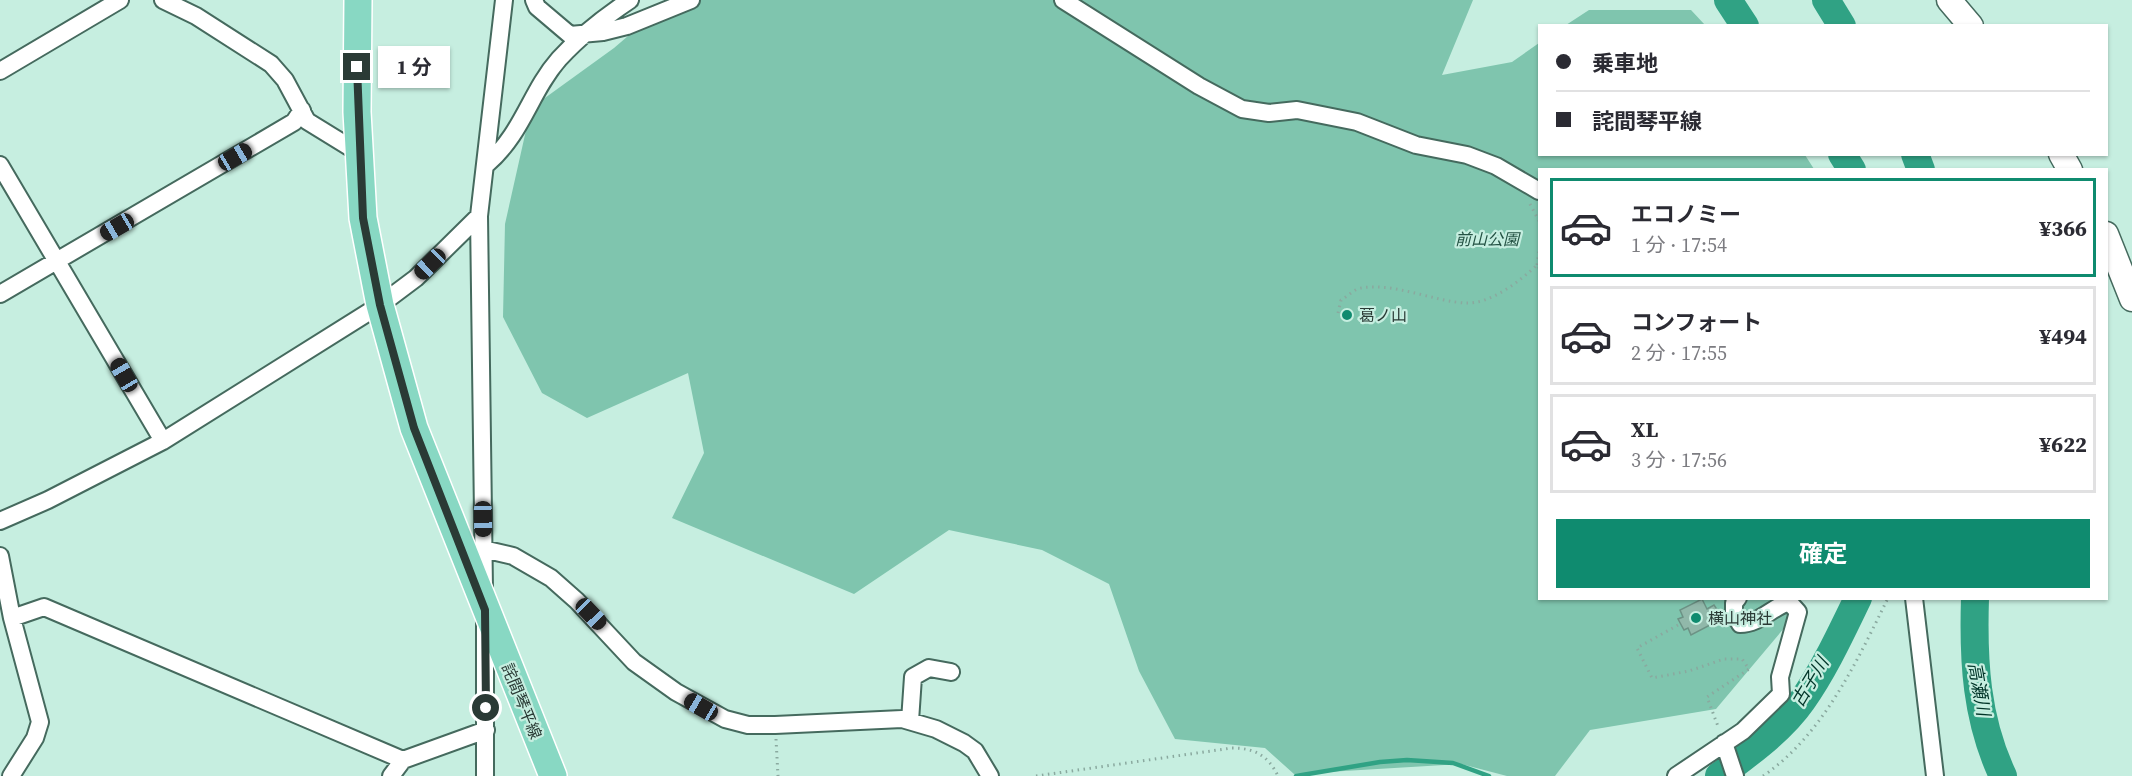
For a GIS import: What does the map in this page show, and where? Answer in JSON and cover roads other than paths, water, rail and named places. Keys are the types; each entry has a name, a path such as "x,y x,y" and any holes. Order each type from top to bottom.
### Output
{"main road":[{"name":"詫間琴平線","path":"358,0 359,153 363,218 380,305 414,428 553,776"},
{"path":"1949,0 1969,24"},
{"path":"2108,239 2132,299"}],"street":[{"path":"0,71 120,0"},
{"path":"163,0 196,16 271,64 285,80 307,121 359,153"},
{"path":"485,776 479,216 487,164 504,0"},
{"path":"534,0 537,7 570,35 627,26 691,0"},
{"path":"487,164 502,151 519,127 534,97 559,59 609,14 630,0"},
{"path":"1063,0 1199,86 1242,109 1269,113 1297,110 1357,122 1416,145 1467,155 1496,166 1538,190"},
{"path":"0,294 294,122 302,110"},
{"path":"0,165 164,441"},
{"path":"0,521 48,500 164,441 380,305 416,278 479,216"},
{"path":"483,549 513,556 551,578 578,601 634,662 676,692 725,719 748,725 902,719 936,729 964,743 975,751 990,776"},
{"path":"0,556 12,618 40,722 35,738 11,776"},
{"path":"1676,776 1743,731 1781,694 1780,677 1798,612 1789,602 1775,606 1751,624 1740,624 1734,613 1734,603 1736,600"},
{"path":"1914,600 1935,776"},
{"path":"12,618 44,607 403,760"},
{"path":"910,721 913,677 929,668 951,672"},
{"path":"391,776 403,760 486,730"},
{"path":"1724,743 1735,776"}],"waterway":[{"name":"古子川","path":"1728,0 1744,24"},
{"name":"高瀬川","path":"1826,0 1841,24"},
{"name":"古子川","path":"1843,156 1851,168"},
{"name":"高瀬川","path":"1916,156 1920,168"},
{"name":"古子川","path":"1719,776 1764,742 1794,712 1825,664 1857,600"},
{"name":"高瀬川","path":"1975,600 1978,689 1987,733 2003,776"},
{"path":"1296,776 1380,762 1407,760 1453,763 1489,776"}],"place":[{"name":"葛ノ山","path":"1347,315"},
{"name":"横山神社","path":"1696,618"}],"park label":[{"name":"前山公園","path":"1487,239"}]}
